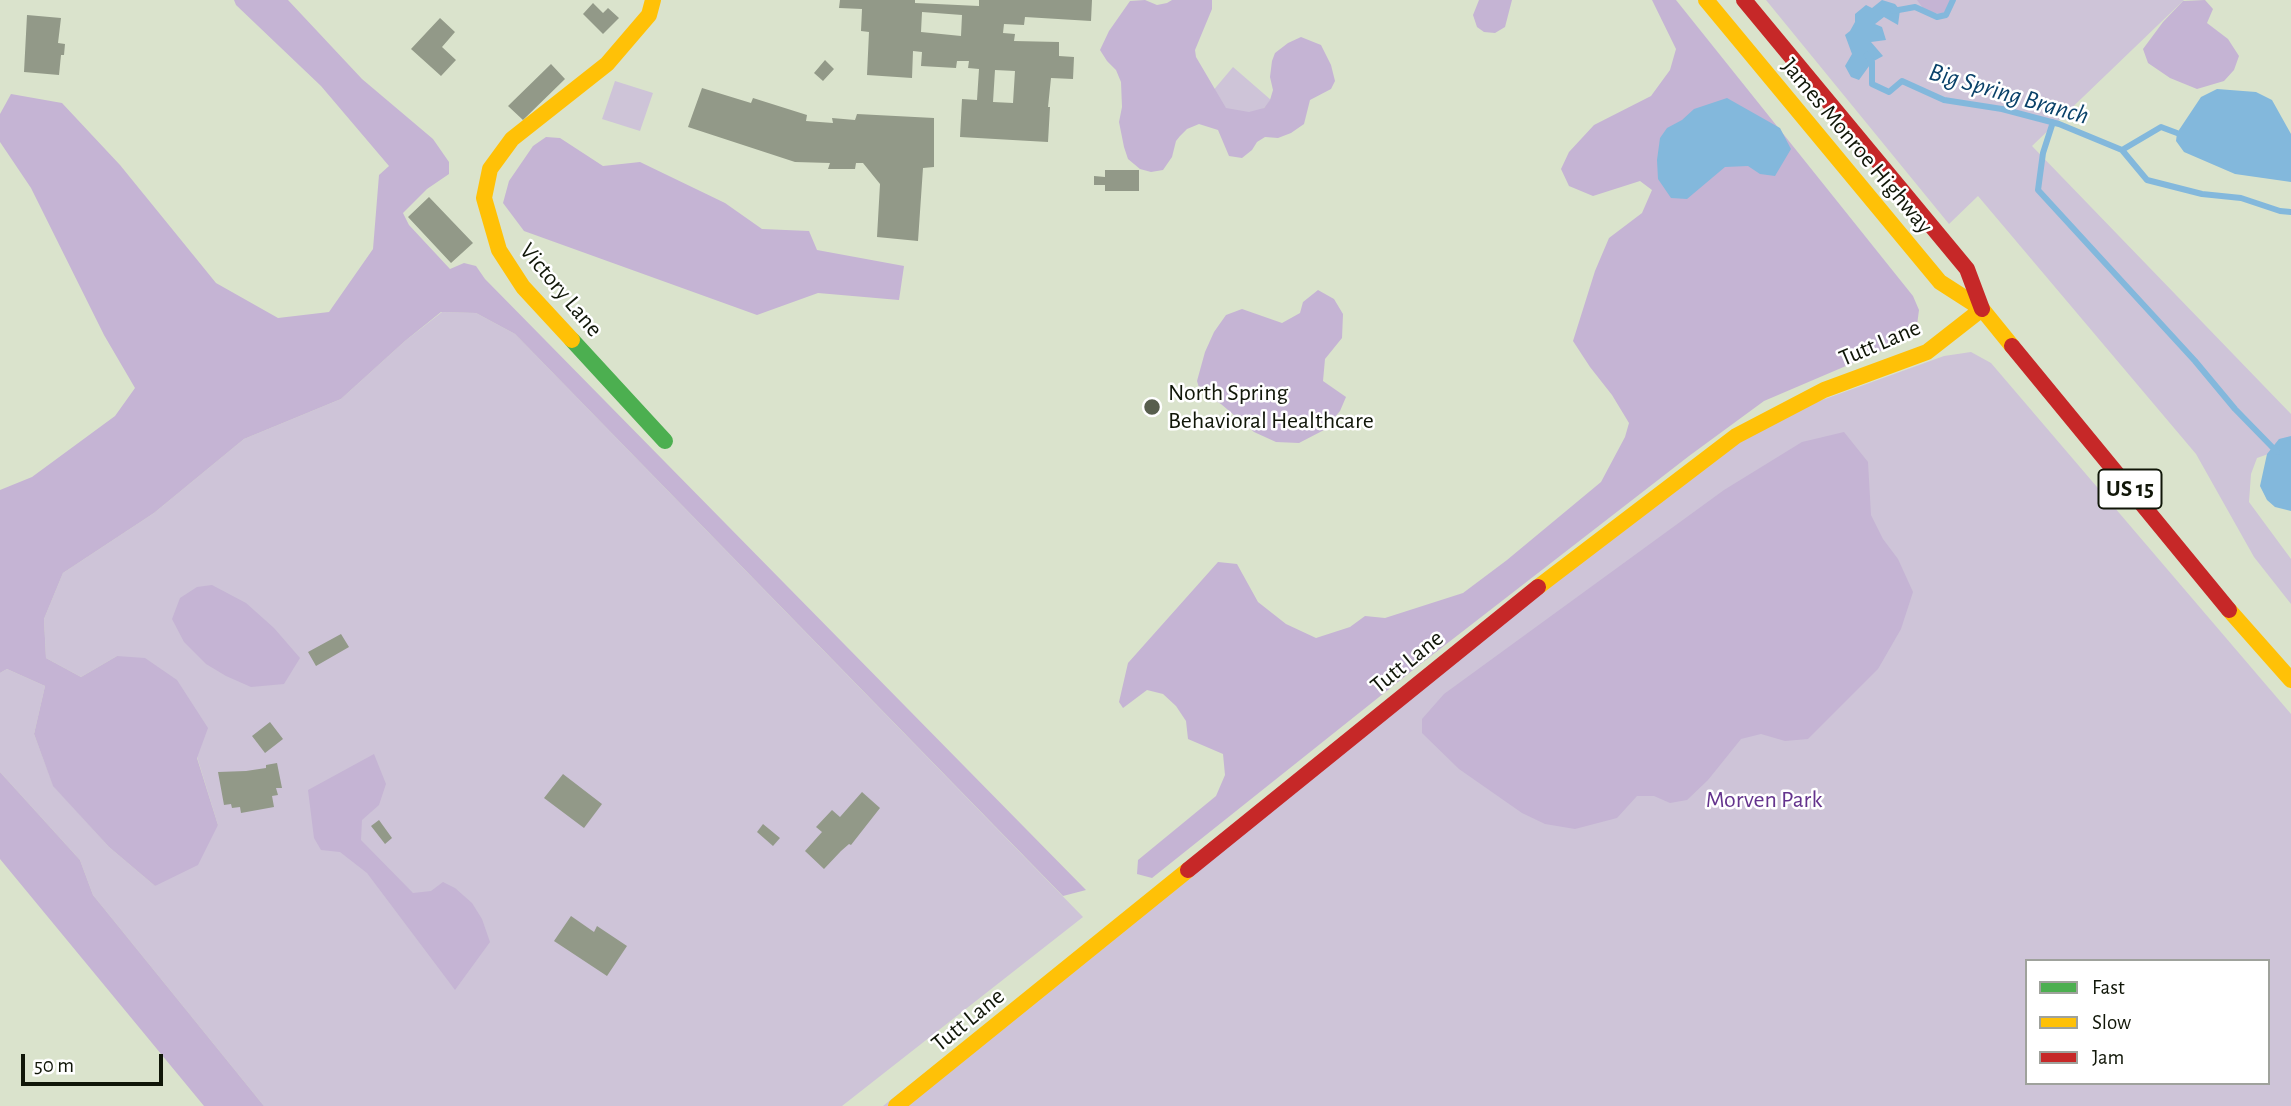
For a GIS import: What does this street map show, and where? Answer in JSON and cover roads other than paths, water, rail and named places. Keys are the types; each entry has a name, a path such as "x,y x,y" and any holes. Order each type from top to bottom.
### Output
{"main road":[{"name":"Victory Lane","path":"653,0 649,15 607,64 512,139 490,169 484,198 499,250 523,287 665,441"},
{"name":"James Monroe Highway","path":"1706,0 1940,282 1982,309 2222,603 2287,674"},
{"name":"James Monroe Highway","path":"1744,0 1967,269 1982,309"},
{"name":"Tutt Lane","path":"896,1106 1508,610 1736,436 1824,390 1927,352 1982,309"}],"water":[{"path":"1882,0 1895,4 1900,10 1898,25 1884,17 1875,24 1882,27 1886,40 1871,42 1883,56 1872,62 1859,80 1851,77 1845,66 1852,54 1845,35 1855,22 1855,14 1866,5 1872,8"},
{"path":"2217,89 2256,92 2272,100 2291,134 2291,182 2235,174 2184,152 2176,141 2177,133 2201,97"},
{"path":"1727,98 1780,128 1791,149 1775,176 1760,174 1748,166 1725,167 1687,199 1671,198 1658,179 1660,138 1667,128 1694,109"},
{"path":"2291,436 2291,511 2275,507 2267,500 2260,486 2267,454 2279,439"}],"waterway":[{"name":"Big Spring Branch","path":"1893,11 1915,7 1937,17 1946,15 1953,0"},
{"name":"Big Spring Branch","path":"1867,55 1872,62 1872,84 1889,92 1902,81 1944,100 2002,109 2059,124 2122,150 2147,180 2202,194 2241,198 2291,212"},
{"path":"2053,122 2043,153 2038,190 2277,452"},
{"path":"2122,150 2161,127 2177,133"}],"place":[{"name":"North Spring Behavioral Healthcare","path":"1152,407"}],"park label":[{"name":"Morven Park","path":"1764,800"}]}
